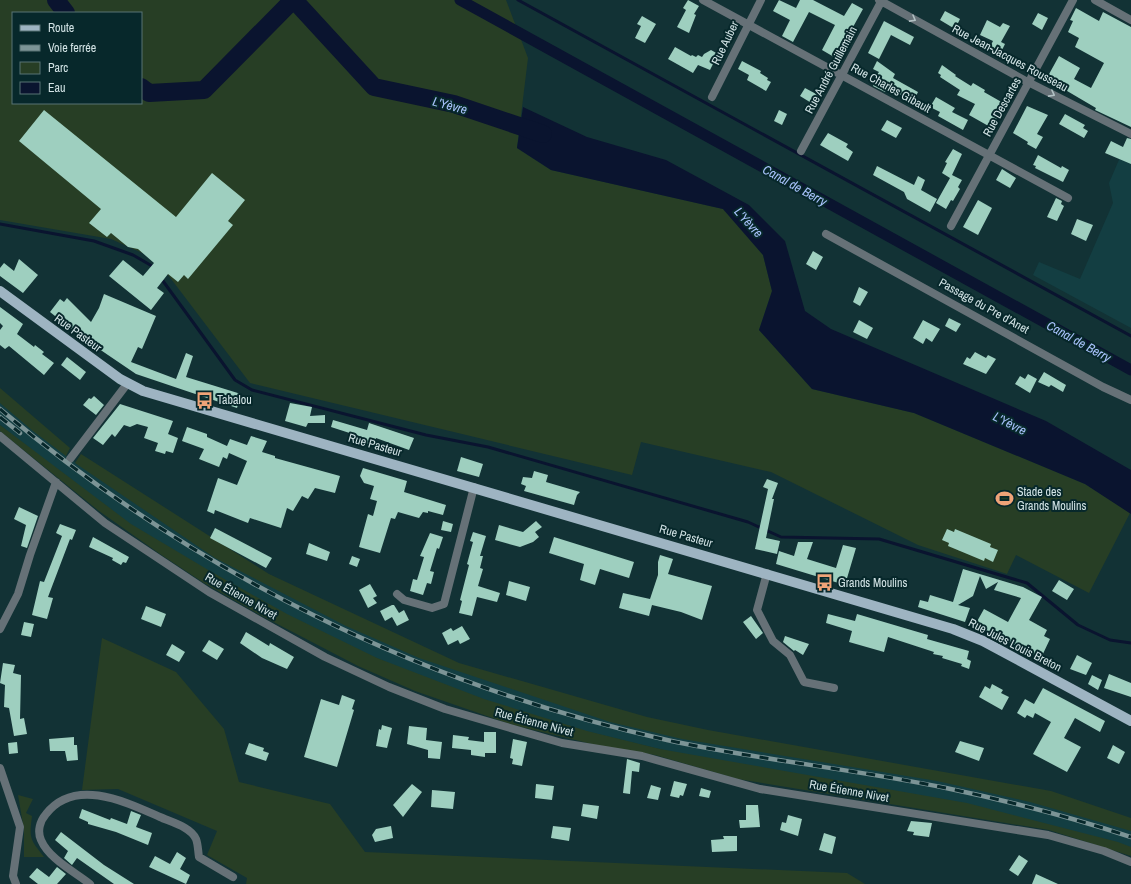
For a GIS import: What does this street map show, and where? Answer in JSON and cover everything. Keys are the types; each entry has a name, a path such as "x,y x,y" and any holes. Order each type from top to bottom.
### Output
{"main road":[{"name":"Rue Pasteur","path":"0,291 128,384 143,391 767,573"},
{"name":"Rue Jules Louis Breton","path":"767,573 971,635 1131,721"}],"street":[{"name":"Rue Charles Gibault","path":"703,0 1068,198"},
{"name":"Rue Auber","path":"712,97 760,0"},
{"name":"Rue Jean-Jacques Rousseau","path":"881,0 1029,82 1131,134"},
{"name":"Rue André Guillemain","path":"801,151 881,0"},
{"name":"Rue Descartes","path":"951,226 1073,0"},
{"path":"1094,0 1131,20"},
{"name":"Passage du Pre d’Anet","path":"826,234 1104,387 1131,400"},
{"path":"70,459 128,384"},
{"name":"Rue Étienne Nivet","path":"0,436 105,523 210,592 291,638 350,669 389,687 445,709 562,743 642,756 760,789 1048,835 1104,851 1131,862"},
{"path":"0,629 18,594 56,482"},
{"path":"397,594 404,600 432,608 444,604 474,487"},
{"path":"767,573 757,610 773,641 790,655 804,682 834,688"},
{"path":"0,768 20,828 13,876 16,884"},
{"path":"90,884 51,854 40,840 39,830 41,821 50,808 70,797 86,794 110,797 183,826 196,838 199,857 233,876"}],"shaded area":[{"path":"1128,139 1131,141 1131,328 1033,275 1039,262 1080,279 1113,203 1109,183"},
{"path":"0,400 70,459 205,543 457,667 652,725 921,770 1131,824 1131,852 1055,827 738,768 502,711 298,625 126,524 67,480 0,425"}],"green space":[{"path":"0,0 506,0 528,58 517,148 551,170 723,209 763,255 772,291 759,330 812,389 914,413 1085,484 1130,513 1089,593 1016,555 1007,574 918,545 771,472 641,442 632,475 250,383 156,259 111,239 0,220"},
{"path":"0,388 70,448 66,456 0,403"},
{"path":"0,425 131,524 210,571 287,614 377,658 484,699 587,731 660,749 967,803 1118,842 1131,847 1131,856 1049,830 738,779 655,755 596,745 513,725 415,691 358,666 262,616 204,583 99,511 0,431"},
{"path":"81,454 269,574 459,663 647,717 708,730 1051,791 1131,818 1131,831 1030,802 937,781 682,739 610,722 419,658 346,626 215,558 75,463"},
{"path":"102,638 176,672 224,729 239,782 330,804 365,852 847,873 865,884 246,884 247,878 207,855 217,831 118,789 82,790"},
{"path":"18,795 33,799 26,813 32,816 31,834 33,842 44,857 24,857 24,830"}],"water":[{"path":"523,107 587,137 666,160 749,205 785,241 805,311 831,329 1046,421 1131,470 1131,514 1085,484 914,413 812,389 759,330 772,291 763,255 723,209 551,170 517,148"}],"building":[{"path":"688,0 699,6 694,14 696,15 689,33 677,27 686,10 683,8"},
{"path":"779,0 796,8 800,0 813,0 844,16 852,3 863,9 849,38 846,37 834,57 822,50 835,25 809,12 793,42 782,36 790,20 773,11"},
{"path":"1076,8 1099,21 1103,12 1131,27 1131,127 1095,110 1096,108 1062,88 1064,85 1048,76 1059,56 1080,68 1074,79 1091,88 1104,63 1075,47 1079,38 1068,32 1073,21 1070,20"},
{"path":"945,11 960,19 955,29 940,20"},
{"path":"1038,13 1048,18 1042,30 1032,24"},
{"path":"642,16 656,24 645,43 635,38 641,26 637,24"},
{"path":"987,20 1000,27 1003,23 1010,26 1001,42 1005,44 1001,52 990,47 993,41 980,35"},
{"path":"884,21 914,37 910,45 891,35 879,59 868,53"},
{"path":"675,47 691,56 696,57 698,55 702,57 711,50 718,54 710,70 698,65 693,73 668,59"},
{"path":"742,61 761,71 760,73 768,78 767,80 771,82 766,91 747,80 749,75 738,69"},
{"path":"877,61 895,74 893,78 918,92 913,102 888,88 885,92 873,86 876,81 873,80 879,72 873,69"},
{"path":"942,65 956,75 955,76 971,86 973,83 985,90 984,92 1005,104 992,128 969,115 975,104 957,95 960,90 940,77 941,75 938,73"},
{"path":"805,88 818,95 813,104 800,96"},
{"path":"936,97 955,108 952,112 968,120 963,130 938,116 940,112 930,107"},
{"path":"1027,106 1048,115 1037,134 1043,137 1036,149 1013,133"},
{"path":"44,110 176,217 212,173 245,200 228,221 233,225 188,279 184,275 178,282 168,274 157,288 164,293 151,310 109,276 123,260 143,276 154,263 138,249 128,247 111,233 107,237 89,223 101,209 19,141"},
{"path":"779,110 787,114 782,125 774,121"},
{"path":"1065,114 1085,125 1083,128 1088,131 1084,138 1059,124"},
{"path":"887,120 902,128 896,138 881,130"},
{"path":"828,133 848,144 846,147 853,152 848,161 820,145"},
{"path":"1127,138 1131,139 1131,164 1105,153 1111,141 1123,147"},
{"path":"953,149 962,154 952,175 962,180 958,187 960,189 946,209 936,203 950,178 942,173 947,163 945,162"},
{"path":"1038,155 1061,168 1062,166 1069,170 1063,182 1035,168 1036,166 1033,165"},
{"path":"877,166 914,185 918,176 925,180 921,190 937,199 930,212 907,199 904,192 873,175"},
{"path":"1002,169 1016,178 1010,188 996,180"},
{"path":"1056,198 1062,201 1061,204 1064,206 1057,221 1047,217"},
{"path":"978,200 992,208 978,235 963,227"},
{"path":"1077,219 1093,225 1086,241 1071,234"},
{"path":"813,251 823,257 816,270 806,264"},
{"path":"19,259 38,275 23,293 0,276 0,268 4,263 14,271"},
{"path":"859,287 868,292 860,306 853,302"},
{"path":"104,294 156,316 142,349 138,347 131,362 176,379 186,353 193,356 186,377 241,394 237,408 136,374 80,336 50,312 60,299 64,302 67,298 91,322 99,308"},
{"path":"0,307 23,324 17,334 34,347 35,345 44,352 42,354 54,363 44,375 9,346 5,349 0,345 0,330 3,326 0,323"},
{"path":"949,318 961,324 956,332 945,326"},
{"path":"859,320 873,328 867,339 853,332"},
{"path":"923,320 940,329 932,342 926,338 923,344 913,338"},
{"path":"975,352 986,358 988,355 996,359 986,374 963,364 967,357 970,359"},
{"path":"67,357 86,372 80,380 61,365"},
{"path":"1044,372 1066,385 1063,392 1051,385 1049,387 1038,382"},
{"path":"1028,374 1037,379 1030,393 1015,384 1020,376 1025,379"},
{"path":"94,396 104,405 96,415 83,405 89,398 91,399"},
{"path":"290,403 312,407 310,416 325,415 325,423 308,423 306,427 285,421"},
{"path":"120,404 173,421 168,434 178,438 173,453 166,451 165,454 155,451 158,443 144,438 148,427 137,424 130,427 124,425 115,437 112,434 103,445 93,438"},
{"path":"333,420 367,430 369,423 414,438 409,450 376,438 374,446 363,443 365,438 331,427"},
{"path":"187,427 207,434 207,437 227,446 230,439 247,445 251,436 267,441 262,452 275,456 275,458 340,476 335,493 315,488 308,499 302,496 293,511 287,508 281,528 250,518 248,523 215,510 214,514 207,511 218,478 237,485 247,461 229,453 227,459 223,457 219,467 199,459 204,449 182,441"},
{"path":"461,457 483,464 479,477 457,471"},
{"path":"363,468 407,481 404,492 446,505 443,515 428,511 428,513 423,512 419,518 398,512 395,519 391,518 380,553 359,547 368,514 373,516 377,501 370,499 374,486 364,483 360,476"},
{"path":"534,471 548,475 546,482 580,492 577,495 574,505 524,491 526,486 521,484 523,477 532,478"},
{"path":"767,479 778,483 772,499 774,499 766,538 780,541 777,554 755,549 768,489 763,487"},
{"path":"19,507 38,516 27,548 21,546 26,525 14,519"},
{"path":"443,521 453,524 451,532 441,530"},
{"path":"536,521 542,527 535,532 539,537 533,542 520,547 495,540 499,525 523,532"},
{"path":"60,524 76,530 72,540 70,539 48,597 53,598 47,619 32,615 40,581 44,582 62,536 56,533"},
{"path":"215,528 272,558 266,568 210,538"},
{"path":"947,529 954,532 955,529 991,544 990,547 998,550 993,562 985,558 984,561 948,546 949,543 942,540"},
{"path":"473,532 486,536 480,556 483,556 480,568 483,569 478,586 500,593 497,602 477,597 472,616 459,613 462,601 460,600 469,565 467,564 473,542 470,541"},
{"path":"430,533 443,537 439,549 437,548 430,571 434,572 431,584 427,583 423,595 410,591 413,579 417,580 424,557 420,556"},
{"path":"93,537 129,557 126,563 123,562 121,565 112,560 113,558 89,547"},
{"path":"554,537 634,562 629,578 600,569 595,585 580,580 584,564 549,553"},
{"path":"798,542 813,542 807,559 836,568 843,545 856,548 845,585 776,564 779,551 794,556"},
{"path":"309,543 330,552 327,561 306,554"},
{"path":"660,555 673,559 668,574 712,586 702,620 681,612 652,605 649,616 619,608 623,593 650,599 658,575 658,562"},
{"path":"352,556 360,559 357,567 349,564"},
{"path":"963,569 1023,587 1042,597 1029,620 1047,630 1044,636 1050,639 1041,658 975,625 984,609 1008,622 1021,598 994,590 998,582 986,589 980,576 973,596 958,605 970,608 965,622 918,607 920,600 928,602 930,595 953,602"},
{"path":"1059,580 1074,589 1067,600 1052,591"},
{"path":"509,581 530,587 526,601 506,595"},
{"path":"370,584 377,596 373,598 377,603 368,608 359,590"},
{"path":"394,605 399,613 404,610 409,620 397,626 392,617 385,621 380,611"},
{"path":"146,606 166,614 161,627 141,619"},
{"path":"828,614 855,621 857,614 928,635 927,639 969,651 967,659 971,661 969,669 961,666 962,664 942,658 943,656 933,654 934,652 888,637 884,652 849,642 852,631 826,623"},
{"path":"751,616 763,633 756,639 743,622"},
{"path":"24,622 34,624 31,637 21,635"},
{"path":"462,626 470,639 460,644 458,640 448,645 442,633 451,628 453,631"},
{"path":"246,632 269,646 270,643 294,657 287,669 262,658 240,643"},
{"path":"785,636 809,644 803,655 795,650 794,651 783,642"},
{"path":"209,640 224,649 217,660 202,651"},
{"path":"172,644 185,652 179,662 166,655"},
{"path":"1077,655 1092,663 1086,675 1070,669"},
{"path":"3,663 15,665 13,673 21,675 20,719 24,718 27,734 14,736 9,708 4,707 5,685 0,683"},
{"path":"1109,674 1131,683 1131,697 1104,688"},
{"path":"1092,675 1102,680 1098,690 1088,684"},
{"path":"992,684 1003,690 1001,693 1009,697 1002,710 979,697 985,686 990,689"},
{"path":"1043,688 1105,721 1100,732 1075,718 1064,738 1081,747 1067,772 1033,754 1051,722 1035,713 1033,718 1027,715 1025,718 1017,713 1025,699 1034,704"},
{"path":"342,695 355,700 352,709 354,710 337,767 304,757 321,699 339,705"},
{"path":"382,725 392,728 387,748 376,746 379,729 381,730"},
{"path":"409,726 427,728 426,740 442,742 440,759 428,758 428,750 407,744"},
{"path":"484,732 496,732 496,753 485,753 485,757 471,755 471,750 452,748 453,735 469,737 468,740 484,742"},
{"path":"74,737 74,745 77,745 78,760 67,761 65,751 50,751 49,739"},
{"path":"513,739 527,742 522,766 512,764 513,759 510,758"},
{"path":"960,741 984,748 979,761 955,752"},
{"path":"17,742 18,753 9,754 8,743"},
{"path":"249,743 264,748 263,751 269,753 266,761 245,754"},
{"path":"1113,745 1125,752 1119,764 1107,758"},
{"path":"627,759 640,763 639,772 632,771 630,794 623,793"},
{"path":"674,781 687,784 683,796 680,795 679,798 670,796"},
{"path":"412,784 422,792 403,817 393,805"},
{"path":"536,784 554,786 552,800 535,798"},
{"path":"651,785 661,788 658,800 647,798"},
{"path":"701,788 711,791 709,798 699,796"},
{"path":"432,790 455,792 453,809 431,807"},
{"path":"583,804 599,806 597,819 581,816"},
{"path":"746,805 758,805 760,827 740,828 739,820 746,820"},
{"path":"82,809 110,820 111,818 127,824 131,811 141,815 136,827 152,833 148,845 116,832 88,824 88,822 79,818"},
{"path":"788,815 802,819 798,836 780,830 782,822 786,823"},
{"path":"911,821 932,823 929,837 913,835 914,832 907,831"},
{"path":"391,826 393,838 375,842 372,835 376,829"},
{"path":"553,826 571,828 569,841 551,838"},
{"path":"61,832 104,865 134,884 114,884 77,858 72,865 64,858 68,851 55,840"},
{"path":"824,833 836,837 832,854 819,850"},
{"path":"723,836 737,836 737,851 712,852 711,840 724,839"},
{"path":"177,852 186,858 180,869 190,875 186,884 149,867 155,856 170,864"},
{"path":"1019,855 1028,861 1018,876 1009,870"},
{"path":"57,867 66,874 57,884 38,884 29,877 37,868 49,877"},
{"path":"1036,874 1058,884 1032,884"}],"waterway":[{"name":"L'Yèvre","path":"56,0 65,12"},
{"name":"L'Yèvre","path":"142,88 149,93 204,90 293,0"},
{"name":"L'Yèvre","path":"294,0 374,87 454,104 543,134"},
{"name":"Canal de Berry","path":"460,0 1131,370"},
{"path":"518,0 1131,336"},
{"path":"0,224 94,241 133,255 152,266"},
{"path":"163,281 235,380 252,390 426,435 488,447 748,522 781,537 879,539 1027,583 1078,625 1110,640 1131,643"}],"railway":[{"path":"0,409 74,468 151,522 231,571 313,615 398,654 486,688 575,717 667,740 946,788 1039,810 1131,837"},
{"path":"0,417 20,433"}],"place":[{"name":"Tabalou","path":"204,400"},
{"name":"Stade des Grands Moulins","path":"1004,499"},
{"name":"Grands Moulins","path":"825,583"}]}
